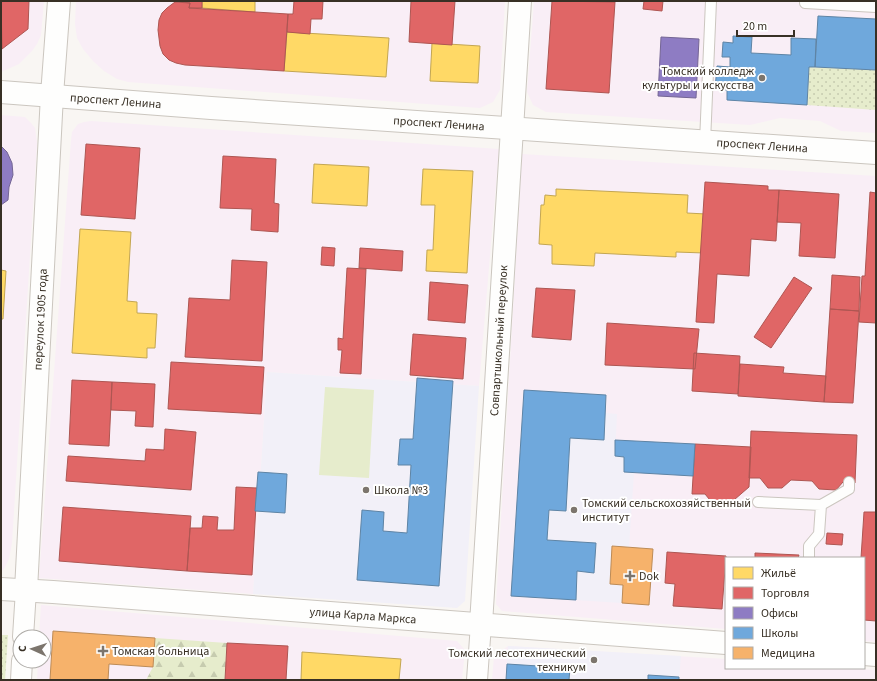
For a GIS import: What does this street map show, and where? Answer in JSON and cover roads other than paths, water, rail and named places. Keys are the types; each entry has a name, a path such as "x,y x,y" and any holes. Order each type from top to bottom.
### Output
{"street":[{"name":"переулок 1905 года","path":"24,629 52,95 59,1"},
{"name":"Совпартшкольный переулок","path":"477,680 520,1"},
{"name":"проспект Ленина","path":"1,92 219,109 876,153"},
{"name":"улица Карла Маркса","path":"1,589 725,643"},
{"path":"865,654 876,655"},
{"path":"21,680 22,669"}],"lane":[{"path":"705,142 711,1"},
{"path":"805,3 876,7"},
{"path":"758,502 820,505 849,490 849,482"},
{"path":"808,557 809,546 819,534 820,505"}],"place":[{"name":"Томский колледж культуры и искусства","path":"762,78"},
{"name":"Школа №3","path":"366,490"},
{"name":"Томский сельскохозяйственный институт","path":"574,510"},
{"name":"Dok","path":"630,576"},
{"name":"Томская больница","path":"103,651"},
{"name":"Томский лесотехнический техникум","path":"594,660"}]}
